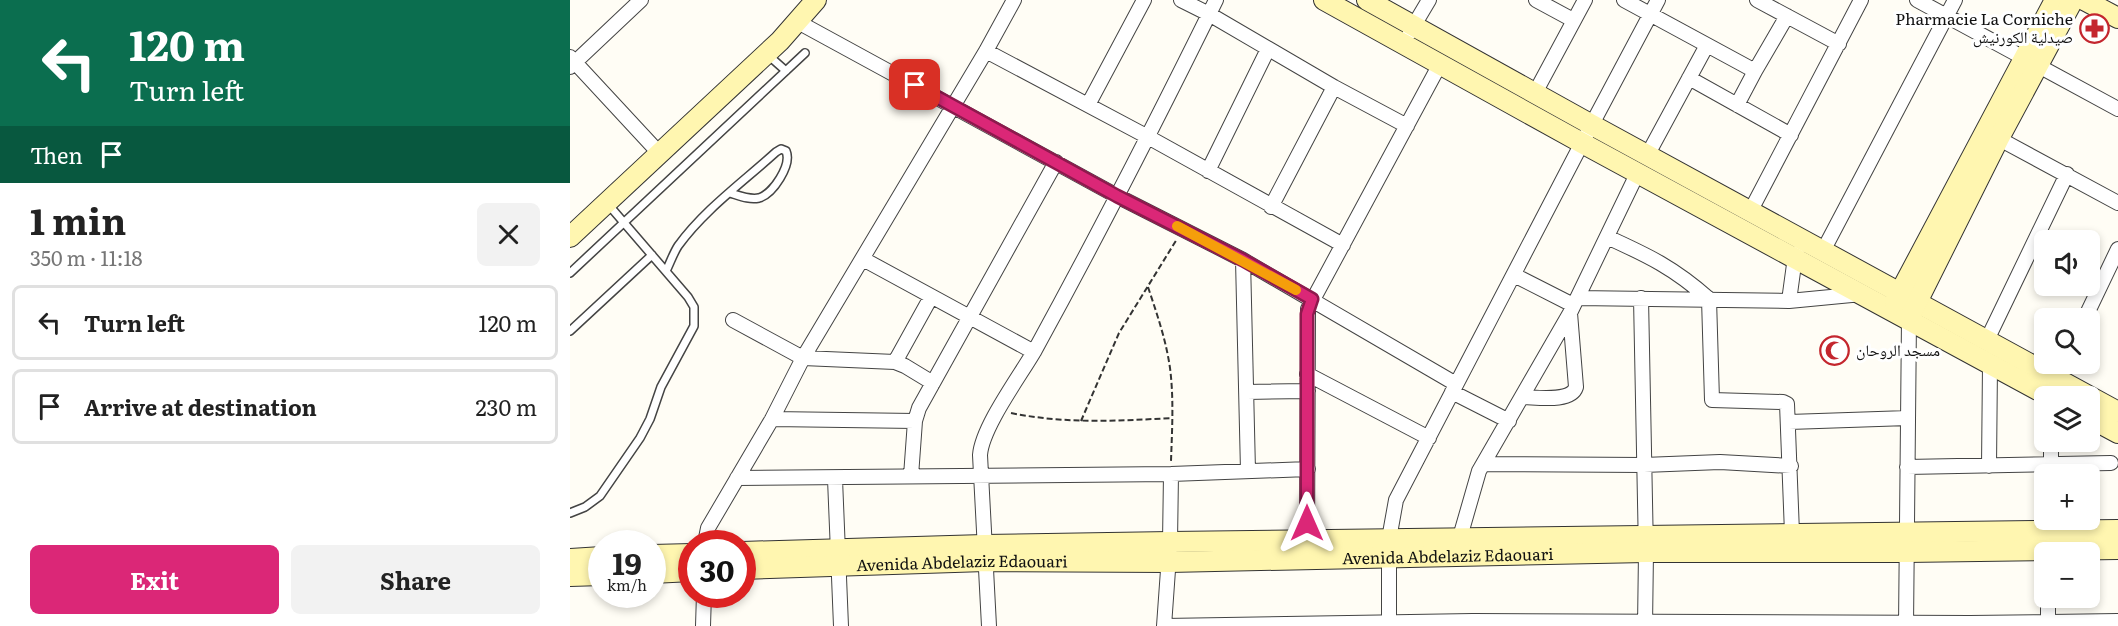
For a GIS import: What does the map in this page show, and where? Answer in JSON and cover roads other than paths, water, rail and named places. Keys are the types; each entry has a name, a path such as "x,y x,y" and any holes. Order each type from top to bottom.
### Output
{"street":[{"path":"642,0 572,62 660,154"},
{"path":"570,237 767,54 816,0"},
{"path":"708,530 772,419 803,358 987,51 1014,0"},
{"path":"1088,105 1144,0"},
{"path":"1181,0 1407,126"},
{"path":"989,626 981,476 981,446 984,437 1034,352 1117,196 1216,0"},
{"path":"1324,0 1408,34 1535,93 1751,210 1799,249 1864,294 2034,388"},
{"path":"1367,0 1440,64 1582,143 1799,249 1823,251 1987,340 2034,359"},
{"path":"1408,34 1429,0"},
{"path":"1536,0 1573,20"},
{"path":"1535,93 1585,0"},
{"path":"1624,0 1755,71"},
{"path":"1389,625 1389,548 1392,514 1396,501 1658,0"},
{"path":"1751,210 1861,0"},
{"path":"1917,0 2118,109"},
{"path":"1823,251 1955,0"},
{"path":"2031,62 2055,0"},
{"path":"1891,309 1908,296 2031,62 2073,0"},
{"path":"2084,0 2118,18"},
{"path":"1760,1 1839,44"},
{"path":"1737,105 1787,16"},
{"path":"798,22 1117,196 1243,260 1312,299 1509,421"},
{"path":"1648,154 1707,45"},
{"path":"1208,171 1268,49"},
{"path":"987,51 1343,245"},
{"path":"1307,550 1307,314 1312,299 1440,64"},
{"path":"1689,78 1791,135"},
{"path":"1271,207 1334,87"},
{"path":"1992,135 2118,203"},
{"path":"911,476 915,421 919,408 1056,162"},
{"path":"1460,537 1475,479 1573,305 1638,172"},
{"path":"1987,340 2067,174"},
{"path":"1607,237 1658,260 1709,299 1712,400 1785,402 1788,406 1792,533"},
{"path":"1789,301 1799,249"},
{"path":"2090,308 2118,249"},
{"path":"863,259 1034,352"},
{"path":"1243,260 1248,471"},
{"path":"1514,275 1573,305 1641,297 1789,301 1864,294"},
{"path":"1906,624 1908,296"},
{"path":"895,362 931,297"},
{"path":"1641,297 1645,624"},
{"path":"1522,396 1567,397 1575,392 1573,305"},
{"path":"733,320 803,358 895,362 933,383"},
{"path":"1989,466 1990,365"},
{"path":"1307,374 1429,438"},
{"path":"2066,374 2118,412"},
{"path":"1247,392 1308,391"},
{"path":"1789,422 1908,418"},
{"path":"772,419 915,421"},
{"path":"2100,423 2118,433"},
{"path":"1484,464 1644,465 1720,462 1791,466"},
{"path":"2100,464 2111,463"},
{"path":"1907,467 2034,468"},
{"path":"737,478 835,479 911,476 1171,474 1308,469"},
{"path":"1171,474 1170,542 1164,626 1970,625 2118,621"},
{"path":"835,479 841,626"},
{"name":"Avenida Abdelaziz Edaouari","path":"985,553 1169,562 1307,550 1645,543 1906,543 2050,538 2118,530"},
{"name":"Avenida Abdelaziz Edaouari","path":"1389,548 1460,537 1645,543 1792,533 1906,543"},
{"name":"Avenida Abdelaziz Edaouari","path":"2050,538 2118,549"},
{"name":"Avenida Abdelaziz Edaouari","path":"756,553 838,557 985,553 1170,542 1307,550"},
{"name":"Avenida Abdelaziz Edaouari","path":"756,567 838,557"},
{"path":"570,559 588,558"},
{"path":"570,576 588,575"},
{"path":"703,626 704,608"},
{"path":"2048,608 2048,624"}],"lane":[{"path":"570,273 805,53"},
{"path":"767,54 786,71"},
{"path":"666,271 676,249 689,232 730,193 776,152 781,149 786,151 788,158 784,171 769,193 760,197 747,198 730,193"},
{"path":"570,513 585,507 600,496 635,446 650,419 661,387 694,326 694,307 607,203"},
{"path":"570,331 652,255"}],"place":[{"name":"Pharmacie La Corniche صيدلية الكورنيش","path":"2094,28"},
{"name":"مسجد الروحان","path":"1835,350"}]}
